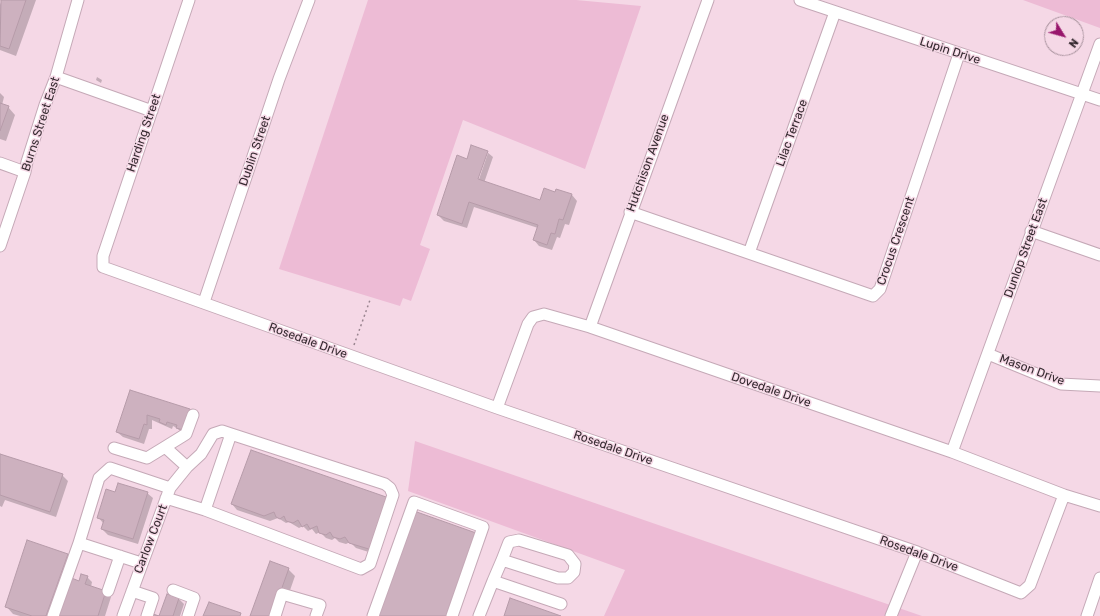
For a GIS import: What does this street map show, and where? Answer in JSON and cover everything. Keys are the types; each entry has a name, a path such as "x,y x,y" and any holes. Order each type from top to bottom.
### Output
{"street":[{"name":"Burns Street East","path":"0,246 25,172 45,105 56,77 78,0"},
{"name":"Harding Street","path":"103,267 103,256 189,0"},
{"name":"Dublin Street","path":"204,302 279,79 309,0"},
{"name":"Hutchison Avenue","path":"590,327 630,212 708,0"},
{"name":"Lupin Drive","path":"800,0 1100,100"},
{"name":"Lilac Terrace","path":"749,253 835,12"},
{"name":"Dunlop Street East","path":"952,452 1100,44"},
{"name":"Crocus Crescent","path":"630,212 873,296 880,290 959,54"},
{"path":"56,77 152,111"},
{"path":"0,163 25,172"},
{"path":"1031,231 1100,255"},
{"name":"Rosedale Drive","path":"103,267 204,302 350,357 917,552 1021,593 1030,585 1064,495"},
{"name":"Dovedale Drive","path":"497,408 528,324 533,317 544,314 590,327 952,452 1064,495 1100,506"},
{"name":"Mason Drive","path":"988,354 1061,384 1100,386"},
{"path":"114,448 147,458 186,434 193,415"},
{"name":"Carlow Court","path":"123,616 141,563 168,493 187,468 201,454 214,434 222,431 231,434"},
{"path":"53,616 79,543 99,478 110,468 205,510 360,569 370,564 393,495 390,488 385,484 231,434 205,510"},
{"path":"166,447 187,468"},
{"path":"373,616 414,502 483,527 452,616"},
{"path":"479,616 508,542 519,540 568,555 575,564 574,572 568,578 558,578 502,560"},
{"path":"79,543 141,563"},
{"path":"891,616 917,552"},
{"path":"108,591 120,556"},
{"path":"1087,616 1100,578"},
{"path":"493,581 561,604"},
{"path":"173,590 194,598 188,616"},
{"path":"132,591 153,598 147,616"},
{"path":"275,616 282,594 320,605 316,616"}],"path":[{"path":"350,357 370,300"}],"shaded area":[{"path":"368,0 576,0 641,6 585,169 463,120 420,245 430,249 411,301 403,298 400,306 279,269"},
{"path":"1023,0 1100,0 1100,28 1084,22 1084,16 1067,16"},
{"path":"415,441 922,616 604,616 625,570 408,491"}],"building":[{"path":"1,0 26,0 9,49 0,46"},
{"path":"0,103 9,106 0,131"},
{"path":"471,145 488,151 478,179 540,200 544,188 555,192 556,189 572,194 563,220 559,219 555,234 551,233 547,245 533,240 538,225 469,202 462,224 437,215 457,155 467,159"},
{"path":"130,390 190,409 183,430 176,428 177,425 167,422 166,425 159,422 160,419 147,415 147,425 144,424 139,439 116,432"},
{"path":"251,450 389,498 372,550 349,543 345,537 340,539 333,537 330,532 326,535 319,533 317,526 310,529 307,524 302,527 298,520 293,523 286,521 284,516 280,519 276,517 274,512 264,516 231,504"},
{"path":"0,454 63,474 50,512 0,495"},
{"path":"118,483 148,492 133,539 101,529 104,520 97,518 106,489 115,492"},
{"path":"414,511 476,533 447,616 377,616"},
{"path":"27,540 68,554 46,616 32,616 5,607"},
{"path":"270,561 289,568 272,616 250,616"},
{"path":"81,574 88,576 85,584 106,591 98,616 56,616 69,577 79,581"},
{"path":"167,594 179,598 173,616 159,616"},
{"path":"510,598 561,616 504,616"},
{"path":"209,602 241,613 240,616 203,616"}]}
